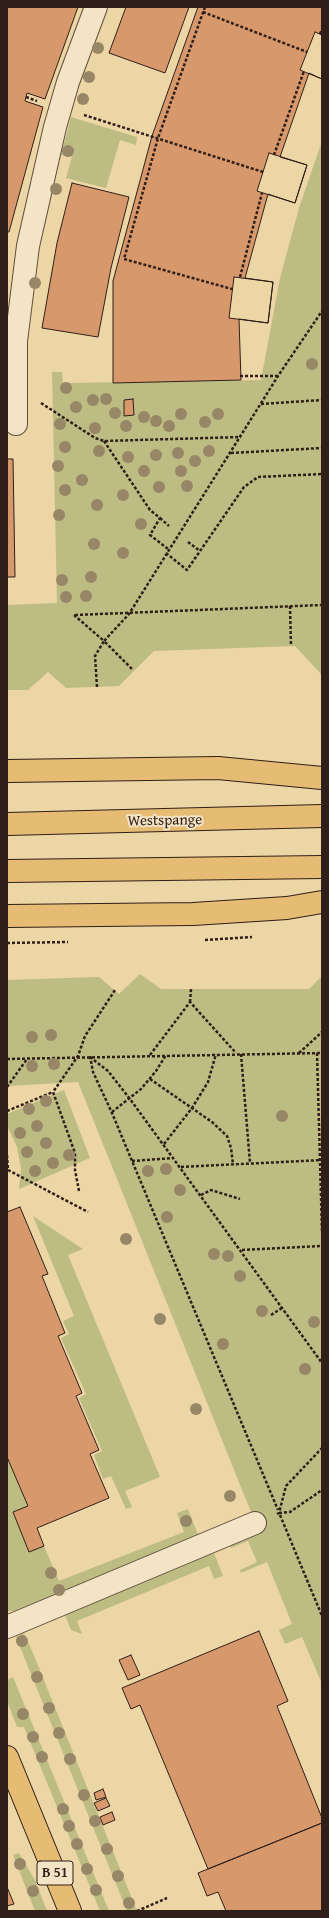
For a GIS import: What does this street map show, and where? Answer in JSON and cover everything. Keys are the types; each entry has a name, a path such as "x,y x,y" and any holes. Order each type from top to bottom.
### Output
{"main road":[{"path":"7,771 218,768 322,778"},
{"name":"Westspange","path":"7,824 322,816"},
{"path":"7,871 322,867"},
{"path":"7,916 193,914 287,908 322,902"},
{"name":"B 51","path":"7,1757 70,1911"}],"lane":[{"path":"16,424 16,341 28,246 36,205 60,108 96,7"},
{"path":"7,1627 265,1519"}],"path":[{"path":"205,7 158,138 124,258 232,289"},
{"path":"203,12 307,52"},
{"path":"320,34 322,29"},
{"path":"274,155 304,72"},
{"path":"60,108 263,172"},
{"path":"240,278 262,193"},
{"path":"97,687 95,656 104,641 129,614 168,549 241,437 278,376 322,311"},
{"path":"240,376 278,376"},
{"path":"16,386 95,438 104,441 241,437"},
{"path":"261,404 322,400"},
{"path":"104,441 150,510 169,526"},
{"path":"230,453 322,448"},
{"path":"166,553 187,570 244,487 258,477 322,474"},
{"path":"160,518 150,535 168,549"},
{"path":"188,542 200,551"},
{"path":"133,670 104,641 74,615 129,614 322,605"},
{"path":"290,606 291,646"},
{"path":"150,1055 190,1002 191,989"},
{"path":"7,1111 53,1092 78,1056 85,1036 115,990"},
{"path":"190,1002 236,1054"},
{"path":"299,1053 322,1032"},
{"path":"317,1053 322,1233"},
{"path":"7,1059 78,1056 322,1053"},
{"path":"163,1144 192,1108 208,1082 216,1054"},
{"path":"241,1054 250,1163"},
{"path":"112,1113 130,1099 150,1079 166,1055"},
{"path":"90,1056 108,1071 130,1099 322,1363"},
{"path":"90,1056 93,1072 112,1113 322,1616"},
{"path":"7,1087 27,1058"},
{"path":"150,1079 212,1122 228,1136 231,1148 232,1164"},
{"path":"53,1092 76,1153 75,1170 79,1192"},
{"path":"7,1155 8,1170 88,1212"},
{"path":"132,1161 174,1158"},
{"path":"180,1167 321,1160"},
{"path":"201,1195 211,1190 240,1199"},
{"path":"241,1250 322,1246"},
{"path":"271,1315 282,1308"},
{"path":"279,1513 286,1486 322,1448"},
{"path":"265,1519 279,1513 290,1512 322,1490"},
{"path":"137,1911 166,1898"}],"shaded area":[{"path":"71,117 137,137 136,145 120,140 106,188 66,178 72,157 61,155"},
{"path":"322,141 322,675 295,646 154,651 119,686 66,688 48,672 28,690 7,690 7,605 57,603 52,372 62,372 63,383 261,380 280,278 299,208"},
{"path":"140,974 161,989 309,989 322,976 322,1684 302,1637 285,1644 279,1630 292,1624 267,1562 241,1573 240,1570 257,1562 248,1541 231,1548 230,1546 259,1532 78,1082 7,1086 7,980 99,977 119,994"},
{"path":"64,1090 90,1158 19,1189 21,1168 17,1147 7,1126 7,1114"},
{"path":"33,1216 83,1249 68,1255 160,1477 125,1491 132,1507 126,1509 111,1476 103,1479 94,1455 102,1451 79,1398 86,1394 61,1338 69,1334 63,1321 74,1316"},
{"path":"7,1457 28,1506 13,1512 29,1551 44,1546 59,1581 184,1532 177,1513 188,1509 199,1537 15,1611 7,1611"},
{"path":"214,1553 223,1576 214,1579 209,1566 77,1621 82,1634 71,1630 65,1615"},
{"path":"24,1633 137,1911 127,1911 16,1637"},
{"path":"13,1677 109,1911 100,1911 24,1727 17,1727 7,1701 7,1680"},
{"path":"19,1853 35,1880 47,1911 35,1911 13,1855"}],"building":[{"path":"7,7 78,7 45,99 27,93 25,101 43,107 9,232 7,232"},
{"path":"126,7 189,7 165,73 109,53"},
{"path":"198,7 322,7 322,79 309,73 280,157 307,165 295,203 268,194 245,278 273,282 268,323 239,319 241,380 113,383 113,281 152,136"},
{"path":"315,32 322,35 322,79 300,70"},
{"path":"269,153 307,165 295,203 257,191"},
{"path":"72,183 129,197 111,268 98,337 42,328 57,243"},
{"path":"234,277 273,282 268,323 229,318"},
{"path":"133,399 134,415 124,416 124,400"},
{"path":"7,459 13,459 15,577 7,577"},
{"path":"20,1207 48,1274 42,1276 65,1333 58,1336 82,1393 76,1396 99,1450 90,1454 109,1498 37,1528 44,1546 29,1552 13,1512 28,1506 7,1457 7,1212"},
{"path":"259,1631 288,1701 277,1706 322,1818 322,1823 208,1869 140,1705 131,1709 122,1688"},
{"path":"131,1655 140,1675 128,1680 119,1660"},
{"path":"103,1789 106,1797 96,1800 94,1793"},
{"path":"106,1798 110,1806 98,1811 94,1803"},
{"path":"112,1812 115,1820 103,1825 100,1817"},
{"path":"322,1823 322,1911 226,1911 218,1892 207,1896 198,1873"},
{"path":"7,1887 14,1904 7,1906"}]}
